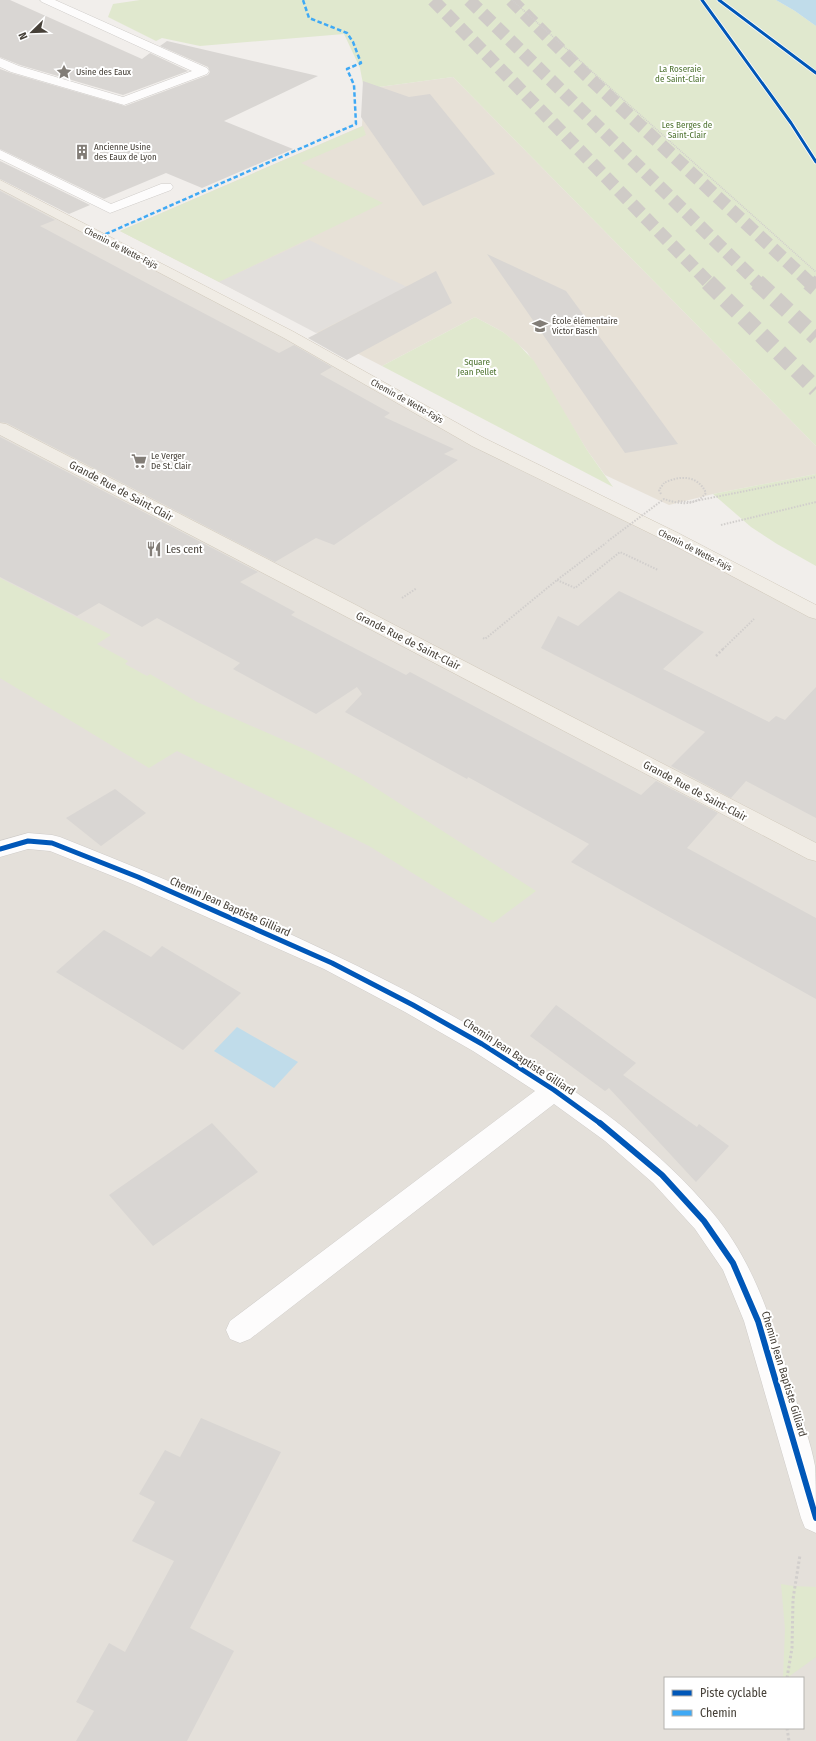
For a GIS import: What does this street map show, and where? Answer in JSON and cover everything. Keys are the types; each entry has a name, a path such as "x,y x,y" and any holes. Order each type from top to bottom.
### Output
{"main road":[{"name":"Chemin de Wette-Faÿs","path":"0,184 289,335 478,442 672,537 816,613"},
{"name":"Grande Rue de Saint-Clair","path":"0,428 816,854"}],"street":[{"path":"0,62 15,69 124,101 203,70 46,0"},
{"path":"0,75 15,69"},
{"path":"0,154 110,209 166,187"},
{"name":"Chemin Jean Baptiste Gilliard","path":"0,849 28,841 52,844 138,877 346,970 413,1005 482,1044 554,1090 614,1134 662,1175 704,1221 733,1263 758,1321 816,1518"},
{"path":"240,1330 554,1090"}],"path":[{"path":"512,0 816,272"},
{"path":"478,636 485,639 557,580 664,499 691,504 699,501 706,493 704,488 692,479 676,477 664,483 659,490 664,497 681,502 690,502 816,477"},
{"path":"557,580 575,588 620,552 632,558"},
{"path":"371,621 417,588"},
{"path":"402,598 409,602"},
{"path":"716,656 758,616"},
{"path":"787,1677 792,1648 798,1556 803,1552"},
{"path":"787,1729 789,1741"}],"shaded area":[{"path":"453,77 816,446 816,474 713,494 669,505 605,475 587,450 527,352 503,332 475,317 382,366 120,231 362,126 364,89"},
{"path":"0,188 286,337 671,543 816,618 816,1741 0,1741"},
{"path":"309,240 407,287 316,333 219,282"}],"green space":[{"name":"Les Berges de Saint-Clair","path":"140,0 776,0 795,11 816,26 816,446 453,77 364,89 360,68 344,34 200,46 162,38 156,41 108,17 113,4"},
{"path":"363,126 366,135 301,163 383,203 219,282 120,231"},
{"name":"Square Jean Pellet","path":"475,317 503,332 518,344 534,361 587,450 613,487 382,366"},
{"path":"816,474 816,566 777,544 751,527 713,494"},
{"path":"0,578 111,635 97,644 128,661 125,664 147,676 150,674 197,702 311,752 360,778 536,891 493,923 369,846 177,751 149,768 0,678"},
{"path":"781,1584 816,1587 816,1657 788,1677 783,1677 785,1629"}],"water":[{"path":"776,0 816,0 816,26 795,11"},
{"path":"237,1027 298,1062 274,1088 214,1051"}],"building":[{"path":"0,0 10,0 142,59 150,53 188,71 123,95 20,65 0,57"},
{"path":"167,41 318,76 224,121 293,149 202,188 166,173 104,199 0,149 0,69 125,106 208,75 210,72 208,67 160,46"},
{"path":"363,81 409,97 430,94 495,174 423,206 361,117"},
{"path":"0,161 90,205 69,214 0,179"},
{"path":"0,191 55,220 40,226 156,288 279,353 294,345 332,367 320,374 390,413 384,417 454,449 444,454 458,460 334,545 316,538 275,562 7,423 0,422"},
{"path":"487,254 566,291 678,444 625,453"},
{"path":"436,271 452,303 347,360 308,338"},
{"path":"0,437 258,572 240,582 295,612 291,615 406,675 410,672 641,795 656,781 718,813 687,848 816,918 816,999 571,862 589,844 468,777 467,779 345,712 362,694 357,687 316,714 233,669 240,663 157,618 142,627 99,603 77,616 0,577"},
{"path":"619,591 704,632 663,669 769,722 776,716 785,720 816,687 816,818 746,781 731,798 671,766 705,732 541,648 558,616 578,626"},
{"path":"115,789 146,813 101,846 66,818"},
{"path":"104,930 151,957 162,946 241,993 183,1050 56,972"},
{"path":"556,1005 636,1063 623,1075 697,1127 699,1124 729,1146 696,1182 609,1088 605,1091 530,1036"},
{"path":"212,1123 258,1172 153,1246 109,1195"},
{"path":"201,1418 281,1452 190,1628 234,1651 187,1741 76,1741 94,1711 76,1702 109,1643 125,1652 174,1561 132,1541 155,1502 139,1494 165,1450 180,1457"}],"tunnel":[{"path":"433,0 709,283"},
{"path":"469,0 758,283"},
{"path":"511,0 586,75 810,283"},
{"path":"757,282 816,337"},
{"path":"809,282 816,288"},
{"path":"709,283 816,389"}],"marked path":[{"path":"99,237 356,124 354,85 347,69 361,63 353,42 347,33 309,18 303,0"}],"cycle path":[{"path":"702,0 791,123 816,162"},
{"path":"719,0 816,73"},
{"path":"0,849 28,841 52,843 138,877 332,963 413,1005 482,1044 554,1090 614,1134 662,1175 704,1221 733,1263 758,1321 816,1518"}],"place":[{"name":"Usine des Eaux","path":"64,72"},
{"name":"Ancienne Usine des Eaux de Lyon","path":"82,152"},
{"name":"École élémentaire Victor Basch","path":"540,326"},
{"name":"Le Verger De St. Clair","path":"139,461"},
{"name":"Les cent","path":"154,549"}],"park label":[{"name":"La Roseraie de Saint-Clair","path":"680,74"}]}
